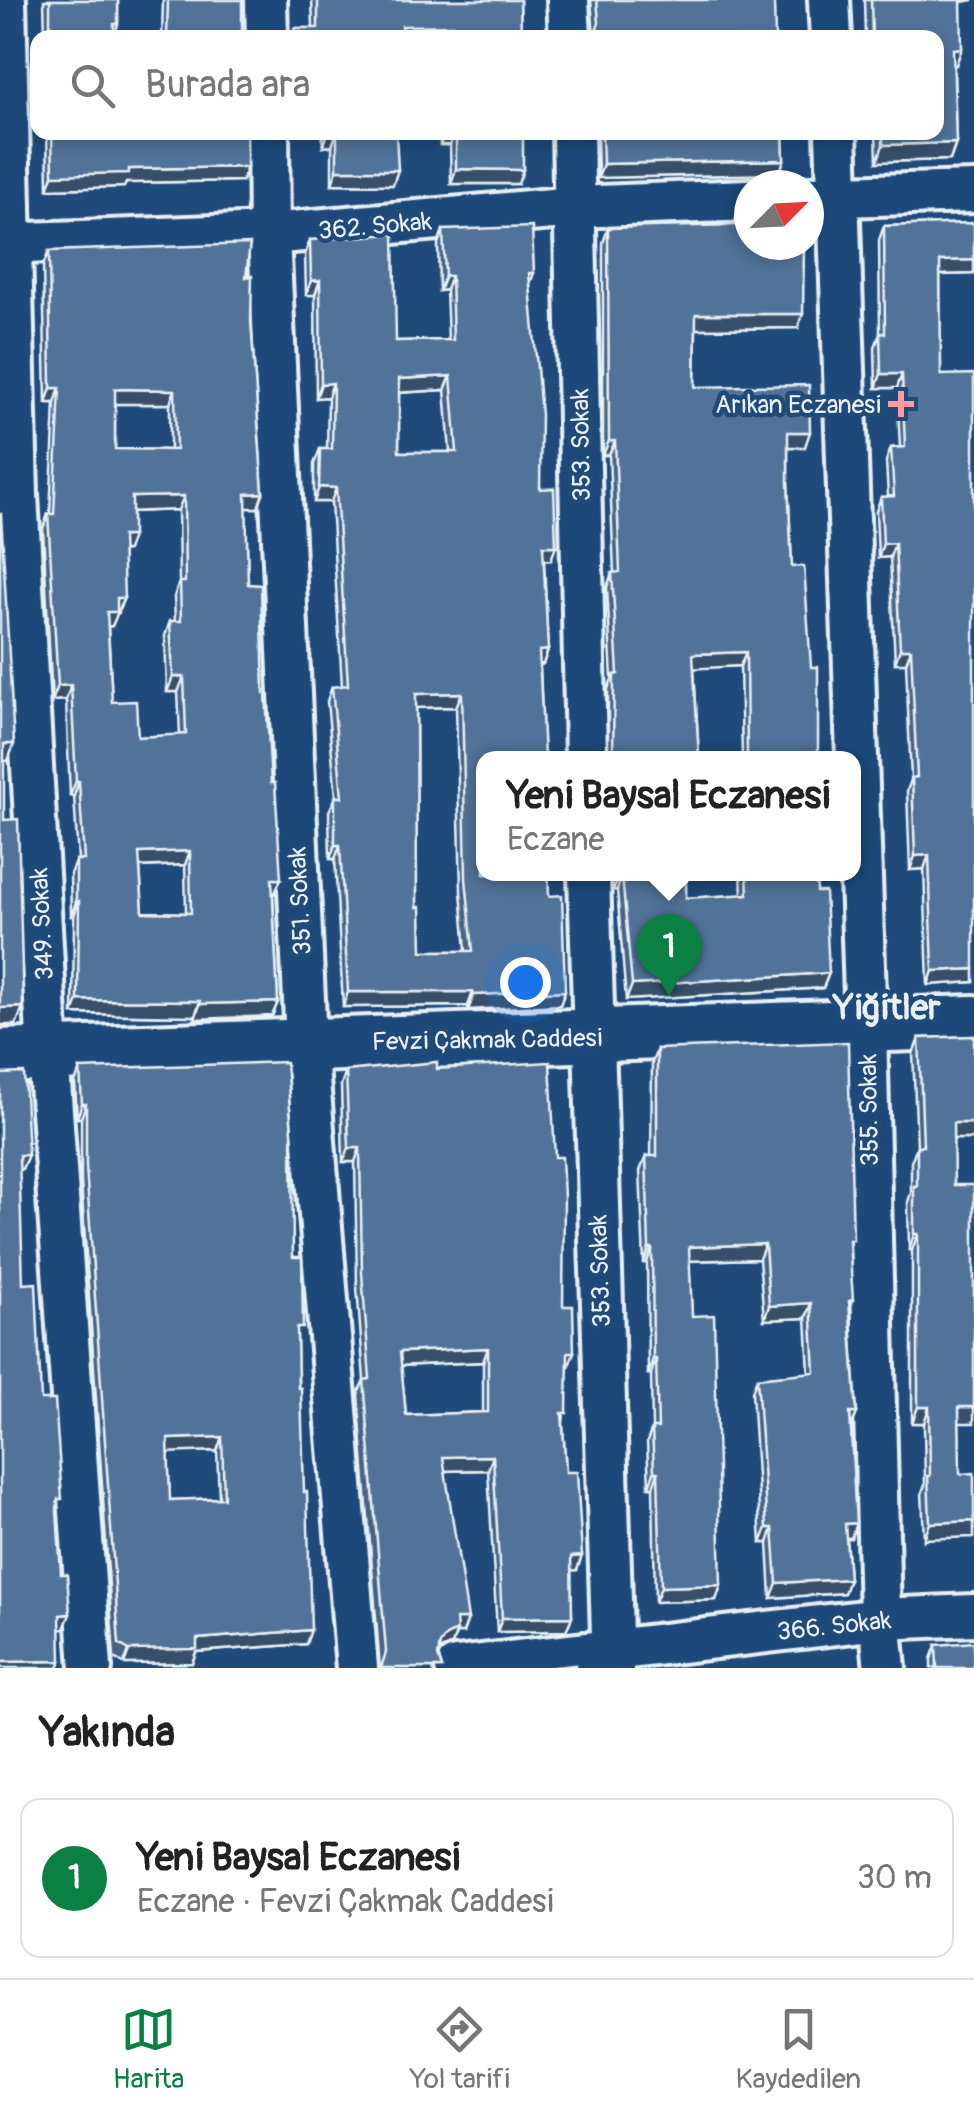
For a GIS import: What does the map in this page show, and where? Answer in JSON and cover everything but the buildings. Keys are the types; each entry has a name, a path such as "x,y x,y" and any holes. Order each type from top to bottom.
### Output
{"main road":[{"name":"Fevzi Çakmak Caddesi","path":"24,1055 974,1022"}],"street":[{"path":"266,0 266,30"},
{"path":"568,0 570,30"},
{"path":"828,0 830,30"},
{"name":"349. Sokak","path":"4,14 8,496 24,1055 91,1668"},
{"name":"351. Sokak","path":"268,140 269,234 306,1043 357,1668"},
{"name":"353. Sokak","path":"573,140 586,751"},
{"name":"355. Sokak","path":"835,140 824,197 852,751"},
{"path":"824,197 974,192"},
{"name":"362. Sokak","path":"6,244 269,234 576,207 734,201"},
{"name":"353. Sokak","path":"588,881 612,1659"},
{"name":"355. Sokak","path":"859,881 866,1026 880,1619 885,1668"},
{"name":"366. Sokak","path":"456,1668 612,1659 880,1619 974,1615"}],"place":[{"name":"Arıkan Eczanesi","path":"901,404"},
{"name":"Yeni Baysal Eczanesi","path":"669,996"}],"district":[{"name":"Yiğitler","path":"887,1007"}]}
